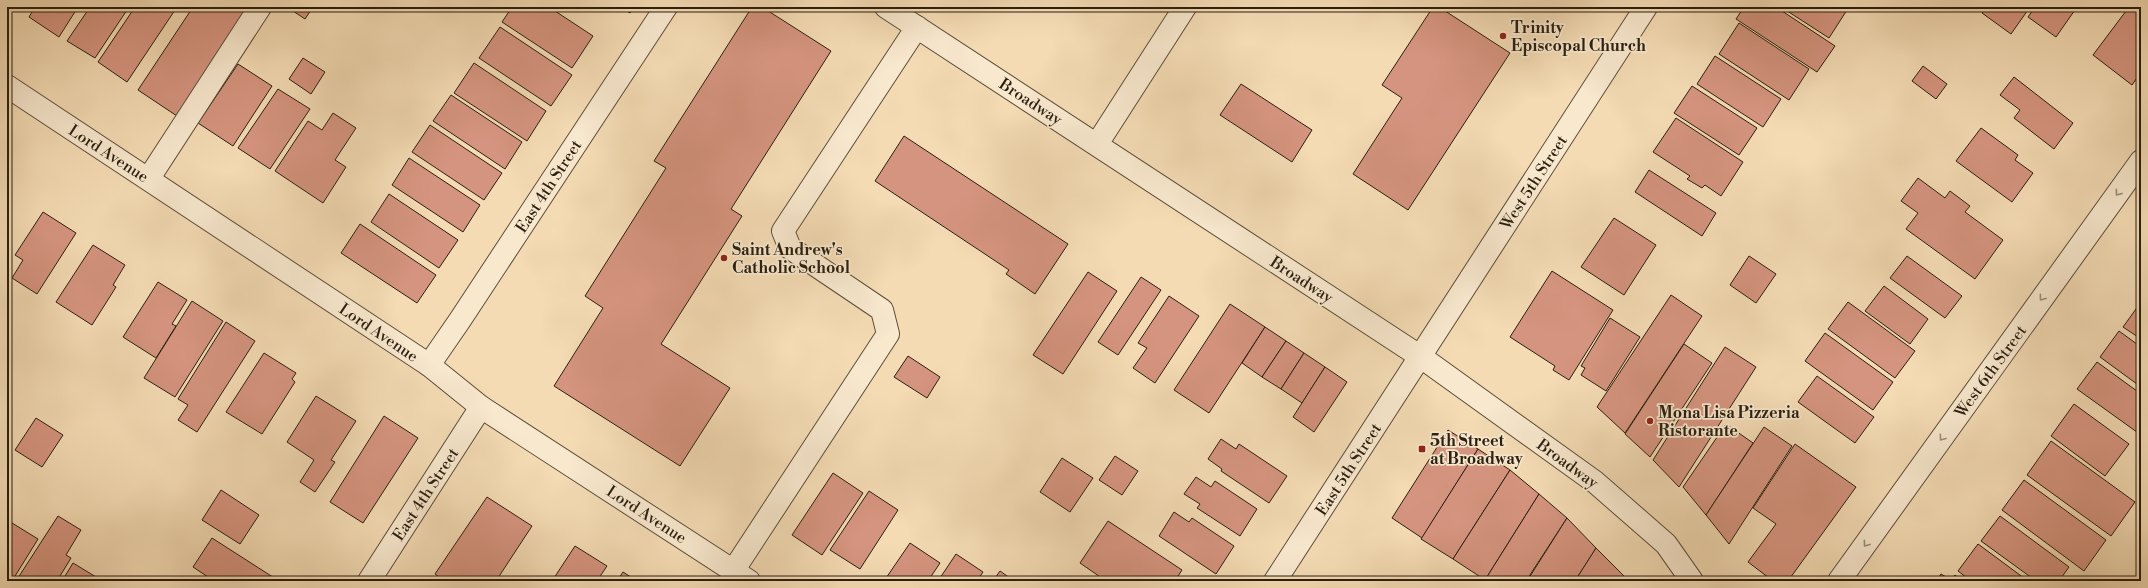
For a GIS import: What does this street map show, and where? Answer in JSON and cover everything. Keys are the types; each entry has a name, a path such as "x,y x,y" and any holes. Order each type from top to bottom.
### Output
{"street":[{"path":"149,178 260,7"},
{"name":"East 4th Street","path":"429,365 666,7"},
{"name":"Broadway","path":"886,7 1421,357 1595,482 1666,544 1692,581"},
{"path":"1097,144 1184,7"},
{"name":"West 5th Street","path":"1421,357 1646,7"},
{"path":"741,576 888,334 882,310 790,248 783,231 917,27"},
{"name":"Lord Avenue","path":"7,86 149,178 429,365 481,407 741,576"},
{"name":"West 6th Street","path":"1849,578 2141,161"},
{"name":"East 5th Street","path":"1275,581 1421,357"},
{"name":"East 4th Street","path":"369,581 481,407"}],"building":[{"path":"35,7 78,7 59,37 29,17"},
{"path":"90,7 129,7 95,58 67,41"},
{"path":"135,7 177,7 127,82 98,62"},
{"path":"193,7 253,7 180,118 138,90"},
{"path":"287,7 313,7 305,19"},
{"path":"512,7 549,7 593,36 572,68 502,22"},
{"path":"621,7 634,7 630,13"},
{"path":"752,7 762,7 831,51 731,209 742,216 661,344 730,388 680,466 554,386 603,308 585,296 666,168 654,161"},
{"path":"1433,7 1439,7 1510,53 1408,210 1353,174 1402,98 1382,85"},
{"path":"1744,7 1776,7 1835,46 1817,72 1736,19"},
{"path":"1781,7 1843,7 1847,10 1829,38"},
{"path":"1987,7 2030,7 2011,34 1982,13"},
{"path":"2035,7 2077,7 2056,37 2028,17"},
{"path":"2129,7 2134,7 2141,12 2141,72 2132,85 2093,55"},
{"path":"1739,23 1809,69 1789,100 1719,54"},
{"path":"500,27 572,75 551,106 479,58"},
{"path":"1715,56 1781,99 1763,127 1697,84"},
{"path":"303,58 325,72 311,94 289,79"},
{"path":"474,63 546,111 527,141 454,93"},
{"path":"238,64 272,86 233,146 198,123"},
{"path":"1923,66 1947,84 1936,99 1912,81"},
{"path":"2014,77 2073,123 2054,149 2014,118 2020,110 2000,95"},
{"path":"1241,84 1312,130 1292,162 1220,115"},
{"path":"1692,86 1757,128 1739,155 1674,113"},
{"path":"278,89 310,109 270,169 238,148"},
{"path":"451,95 522,142 505,169 433,121"},
{"path":"333,113 356,128 335,160 346,167 323,203 275,171 308,121 322,130"},
{"path":"1676,118 1743,162 1721,196 1705,185 1702,188 1687,179 1690,176 1653,152"},
{"path":"430,125 502,173 484,200 412,152"},
{"path":"1981,128 2018,155 2015,160 2033,173 2012,202 1956,161"},
{"path":"904,136 1068,244 1035,294 1006,274 1009,270 875,181"},
{"path":"409,158 480,205 463,232 392,185"},
{"path":"1649,170 1716,213 1702,236 1635,192"},
{"path":"1918,178 1945,198 1950,191 1970,206 1965,212 2003,240 1975,279 1906,229 1918,213 1901,201"},
{"path":"389,194 458,240 439,268 371,222"},
{"path":"43,212 76,233 37,294 12,278 23,260 15,255"},
{"path":"1614,218 1656,245 1624,295 1581,267"},
{"path":"360,224 436,275 417,303 341,253"},
{"path":"93,245 125,265 113,285 116,287 92,325 56,302"},
{"path":"1749,256 1776,274 1756,303 1730,285"},
{"path":"1907,256 1962,296 1945,318 1890,278"},
{"path":"1552,271 1613,310 1569,380 1553,370 1555,366 1510,337"},
{"path":"1088,272 1117,291 1063,374 1033,355"},
{"path":"1141,277 1161,290 1118,355 1098,342"},
{"path":"158,282 187,300 172,324 176,326 156,358 123,337"},
{"path":"1884,286 1928,319 1910,344 1865,311"},
{"path":"1671,295 1702,316 1625,433 1597,407"},
{"path":"1169,296 1199,316 1155,383 1133,368 1147,348 1138,343"},
{"path":"192,301 223,321 175,397 144,378"},
{"path":"1848,302 1915,351 1895,378 1828,329"},
{"path":"2141,302 2141,339 2123,327"},
{"path":"1230,304 1265,327 1209,413 1174,390"},
{"path":"1610,318 1640,337 1606,391 1581,375 1585,368 1581,366"},
{"path":"226,322 255,341 197,432 178,420 188,405 178,399"},
{"path":"1265,327 1286,341 1262,377 1242,363"},
{"path":"2119,331 2141,347 2141,387 2100,357"},
{"path":"1825,333 1893,382 1873,410 1805,361"},
{"path":"1286,341 1304,353 1281,389 1262,377"},
{"path":"1684,344 1712,363 1650,457 1625,434"},
{"path":"1725,347 1756,367 1679,487 1653,460"},
{"path":"264,353 296,373 292,379 295,382 262,434 226,412"},
{"path":"1304,353 1325,367 1302,403 1281,389"},
{"path":"908,356 940,377 927,398 894,377"},
{"path":"2097,362 2141,394 2141,435 2077,389"},
{"path":"1325,367 1347,382 1314,432 1293,417"},
{"path":"1817,376 1874,417 1855,443 1798,402"},
{"path":"316,396 356,421 331,460 335,462 315,492 300,482 314,460 287,442"},
{"path":"2074,404 2129,444 2105,476 2051,436"},
{"path":"384,416 418,438 363,523 330,502"},
{"path":"36,418 63,435 42,467 15,450"},
{"path":"1726,424 1753,443 1706,515 1683,487"},
{"path":"1764,427 1792,446 1729,544 1706,515"},
{"path":"1448,430 1478,449 1422,538 1392,518"},
{"path":"1221,439 1236,449 1239,444 1287,476 1269,503 1221,471 1222,469 1208,459"},
{"path":"2051,441 2135,502 2111,536 2027,475"},
{"path":"1795,444 1856,487 1788,581 1773,581 1748,562 1776,524 1753,508"},
{"path":"1478,449 1510,470 1453,559 1421,539"},
{"path":"1115,456 1138,471 1122,495 1099,480"},
{"path":"1062,458 1093,478 1070,512 1040,492"},
{"path":"1510,470 1539,494 1485,580 1453,559"},
{"path":"833,473 863,493 822,555 792,535"},
{"path":"1196,477 1211,487 1215,481 1257,509 1240,536 1197,508 1200,504 1184,494"},
{"path":"2024,480 2106,540 2084,571 2002,510"},
{"path":"221,490 259,515 240,544 202,520"},
{"path":"869,491 898,510 860,569 830,550"},
{"path":"1539,494 1567,518 1526,581 1485,580"},
{"path":"487,497 532,526 496,581 445,581 435,574"},
{"path":"1174,512 1189,522 1192,518 1234,546 1216,574 1159,536"},
{"path":"58,516 81,530 66,555 71,558 57,581 16,581"},
{"path":"2000,516 2069,567 2059,581 2036,581 1981,541"},
{"path":"1567,518 1596,548 1575,581 1527,581"},
{"path":"1108,521 1182,570 1175,581 1106,581 1080,563"},
{"path":"12,523 38,539 12,581 7,581 7,530"},
{"path":"212,538 279,581 214,581 193,567"},
{"path":"910,543 940,563 928,581 884,581"},
{"path":"1978,544 2028,581 1971,581 1958,571"},
{"path":"575,546 607,566 597,581 552,581"},
{"path":"1596,548 1629,581 1575,581"},
{"path":"956,554 983,572 977,581 938,581"},
{"path":"73,563 101,580 62,581"},
{"path":"1000,571 1014,581 993,581"},
{"path":"623,572 637,581 617,581"},
{"path":"1941,574 1951,580 1955,575 1962,581 1936,581"}],"place":[{"name":"Trinity Episcopal Church","path":"1503,36"},
{"name":"Saint Andrew's Catholic School","path":"724,258"},
{"name":"Mona Lisa Pizzeria Ristorante","path":"1650,421"},
{"name":"5th Street at Broadway","path":"1422,449"}]}
